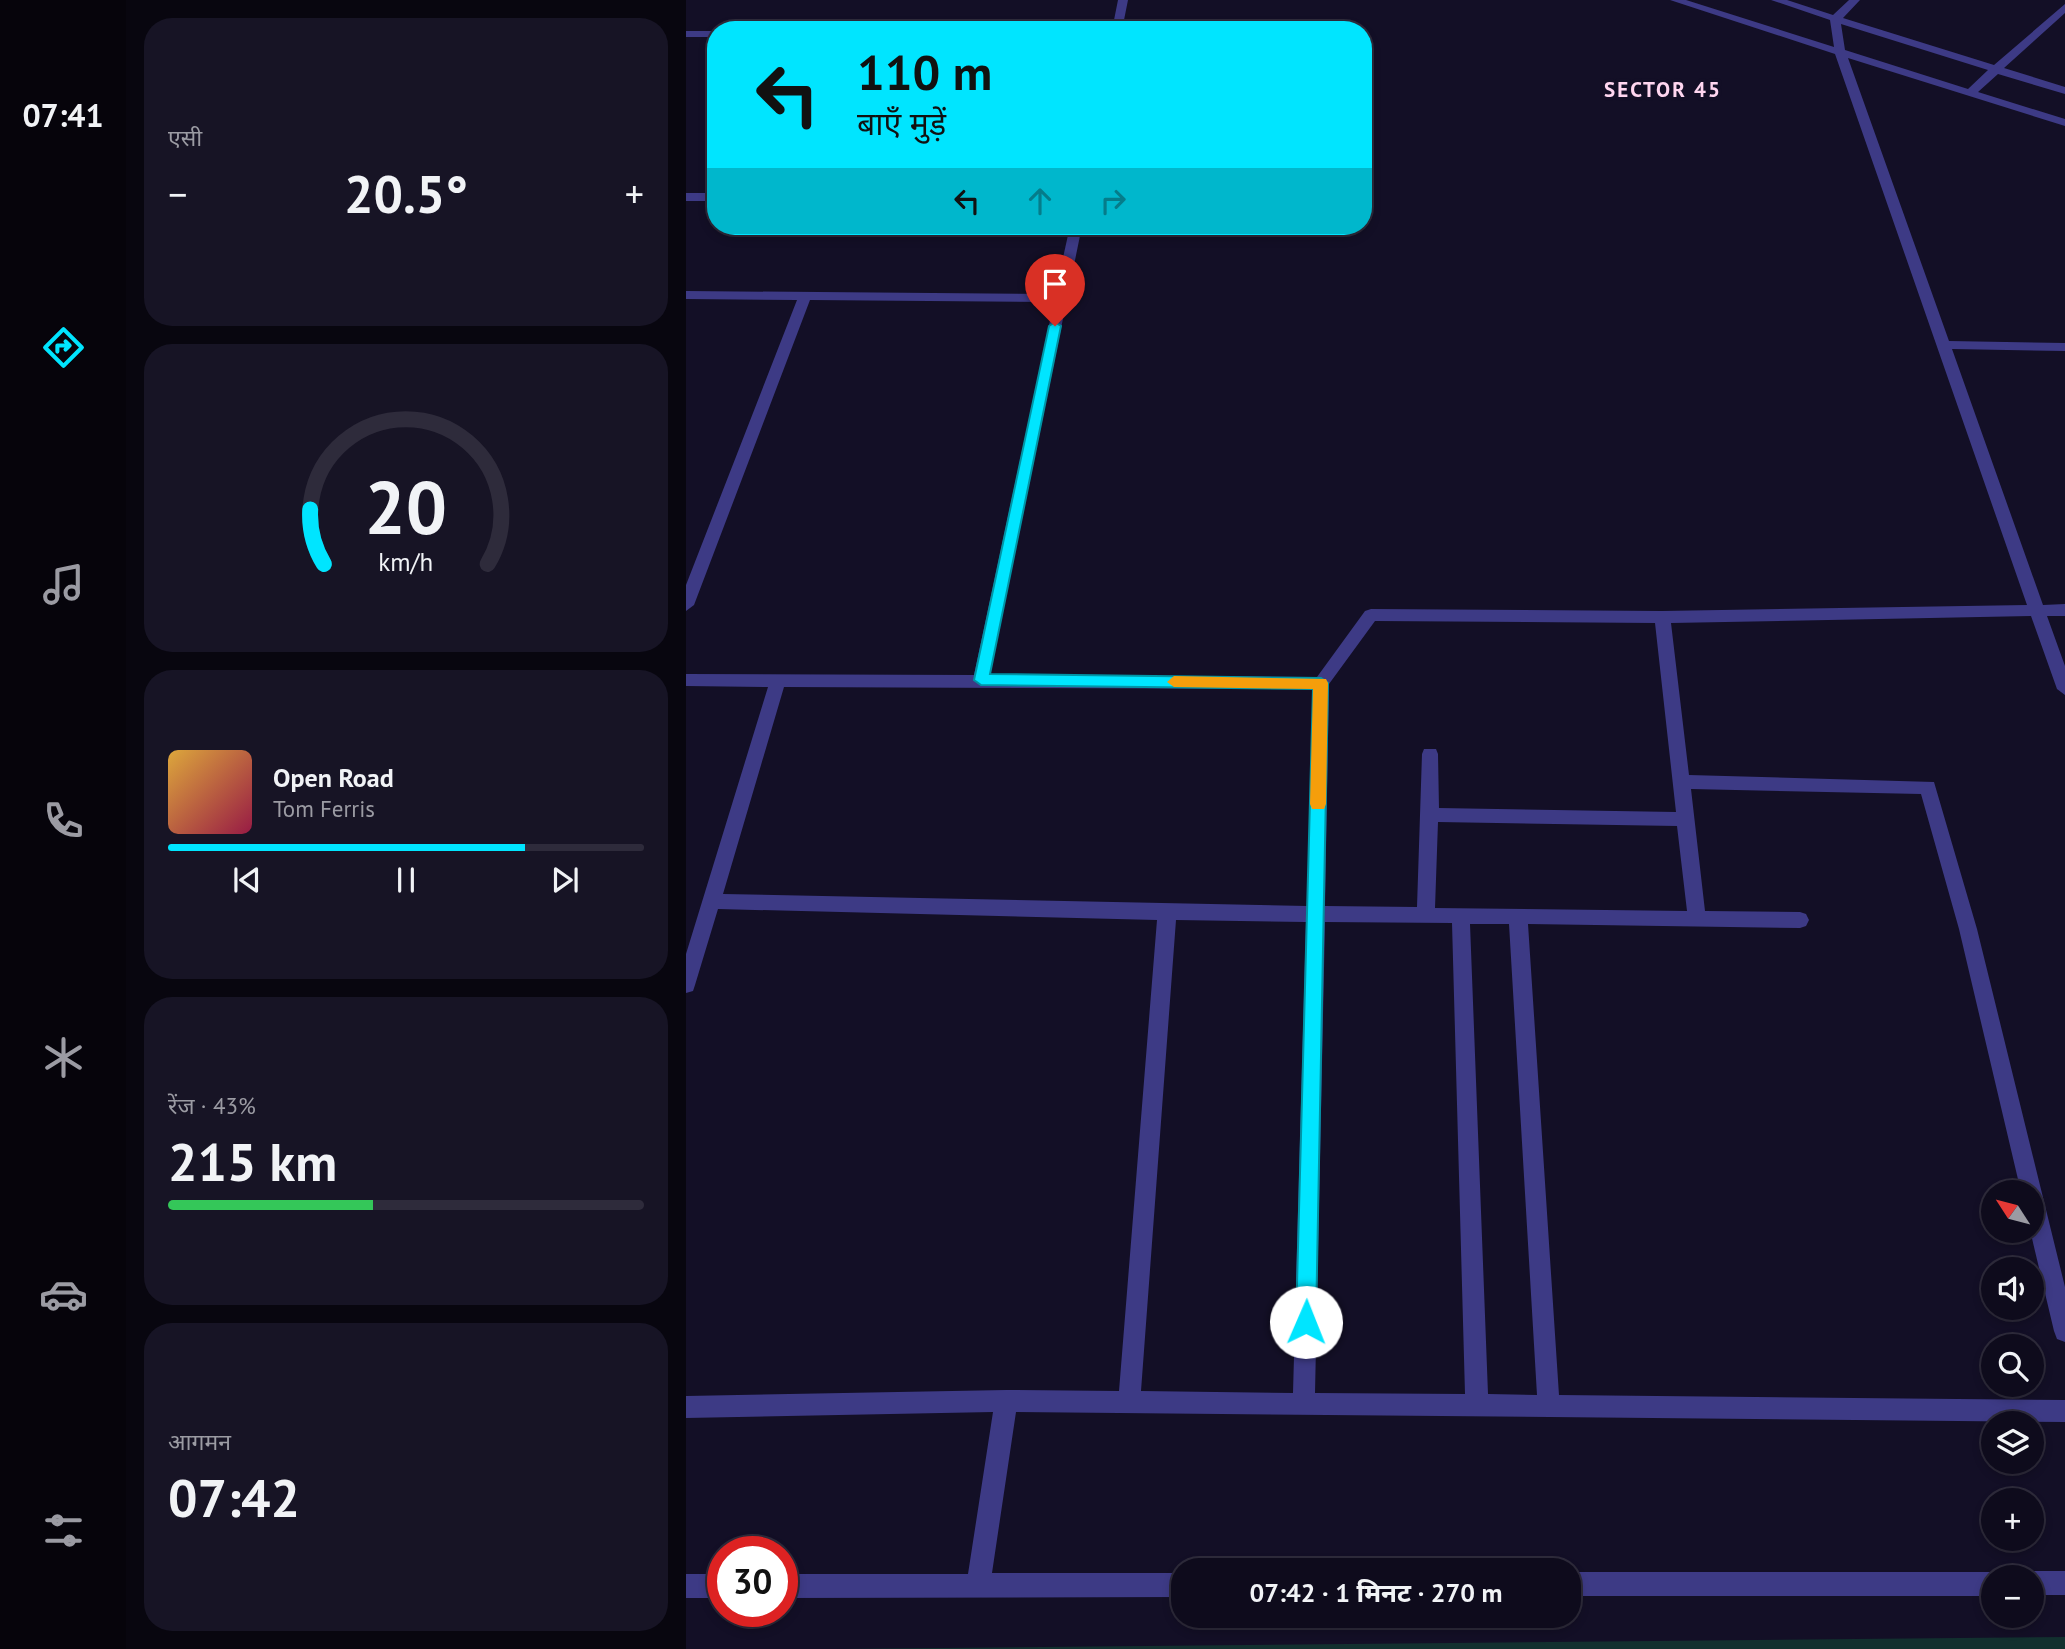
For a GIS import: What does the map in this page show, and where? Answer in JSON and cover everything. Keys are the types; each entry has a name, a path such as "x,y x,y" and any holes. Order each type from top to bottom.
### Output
{"street":[{"path":"1119,21 1123,0"},
{"path":"1675,0 2065,123"},
{"path":"1776,0 2065,91"},
{"path":"1835,19 1855,0"},
{"path":"1970,93 2065,7"},
{"path":"1835,19 1840,52 2065,689"},
{"path":"686,34 707,34"},
{"path":"686,197 707,197"},
{"path":"981,680 1074,235"},
{"path":"686,295 1061,298"},
{"path":"686,605 804,296"},
{"path":"1943,345 2065,347"},
{"path":"1304,1404 1321,683 1371,615 1662,617 2065,610"},
{"path":"1662,617 1697,919"},
{"path":"686,680 1321,683"},
{"path":"686,985 778,680"},
{"path":"1426,916 1430,754"},
{"path":"1682,782 1928,787 1968,929 2028,1180"},
{"path":"1430,814 1687,819"},
{"path":"712,901 1167,912 1800,920"},
{"path":"1129,1402 1167,912"},
{"path":"1461,916 1477,1406"},
{"path":"1518,916 1549,1407"},
{"path":"2043,1243 2065,1331"},
{"path":"978,1585 1006,1401"},
{"path":"686,1407 1006,1401 2065,1411"},
{"path":"2044,1583 2065,1583"},
{"path":"1581,1584 1981,1584"},
{"path":"798,1586 1171,1585"},
{"path":"686,1586 707,1586"}],"green space":[{"path":"2065,1637 2065,1649 836,1649"}],"slow traffic":[{"path":"1174,682 1321,683 1318,804"}],"district":[{"name":"SECTOR 45","path":"1663,90"}],"route":[{"path":"1055,326 981,680 1321,683 1306,1322"}]}
